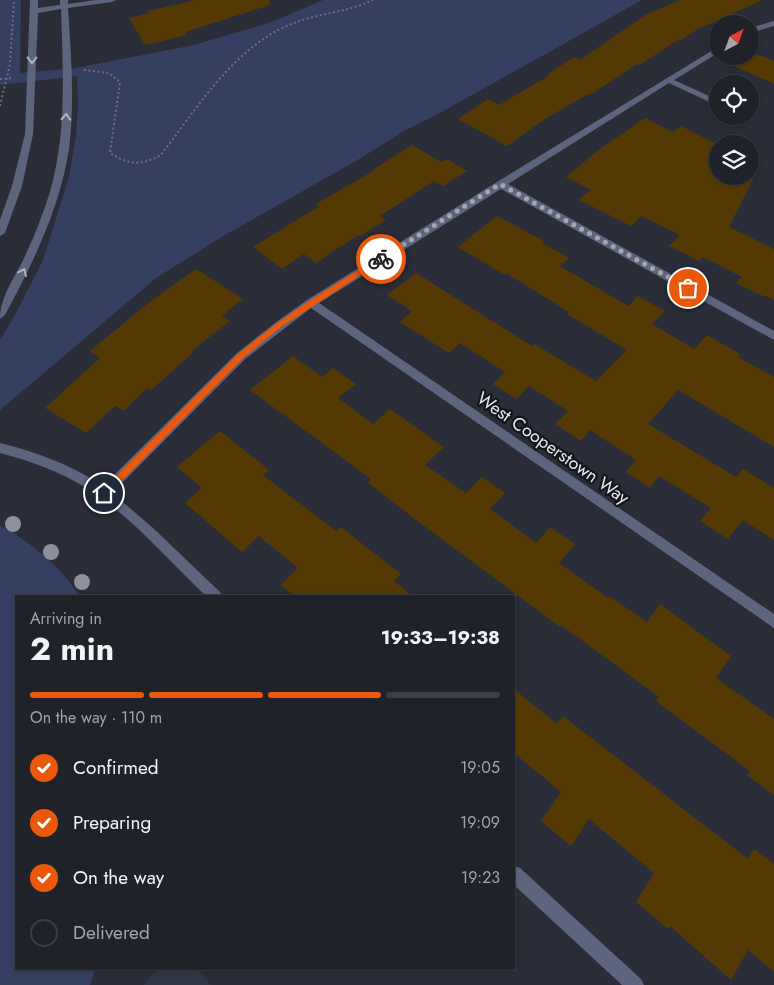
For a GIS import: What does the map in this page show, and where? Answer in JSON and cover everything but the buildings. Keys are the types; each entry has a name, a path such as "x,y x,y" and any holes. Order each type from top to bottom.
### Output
{"street":[{"path":"0,233 17,186 28,134 31,113 34,0"},
{"path":"33,11 64,4 112,0"},
{"path":"0,315 22,275 36,243 54,191 64,150 67,98 64,4"},
{"path":"759,28 774,23"},
{"path":"104,493 241,356 279,326 312,303 500,184 709,55"},
{"path":"668,80 709,100"},
{"path":"500,184 774,336"},
{"name":"West Cooperstown Way","path":"312,303 774,622"},
{"path":"0,448 30,455 64,470 104,493 130,515 214,595"},
{"path":"515,875 635,985"}],"path":[{"path":"0,106 10,64 14,0"},
{"path":"80,70 98,71 118,78 120,82 110,153 124,162 146,162 161,155 217,82 257,43 288,25 315,16 356,8 373,0"},
{"path":"0,79 21,77"}],"shaded area":[{"path":"0,0 21,0 20,73 76,68 194,45 272,22 323,0 642,0 438,114 404,131 356,161 225,235 156,278 0,410 0,340 43,260 69,177 76,135 78,104 77,76 0,85"},
{"path":"0,526 22,538 44,556 65,576 78,595 15,595 15,970 95,970 90,985 0,985"},
{"path":"156,970 198,970 211,985 143,985"}],"way so far":[{"path":"381,259 500,184 688,288"}],"route":[{"path":"104,493 241,356 312,303 381,259"}]}
